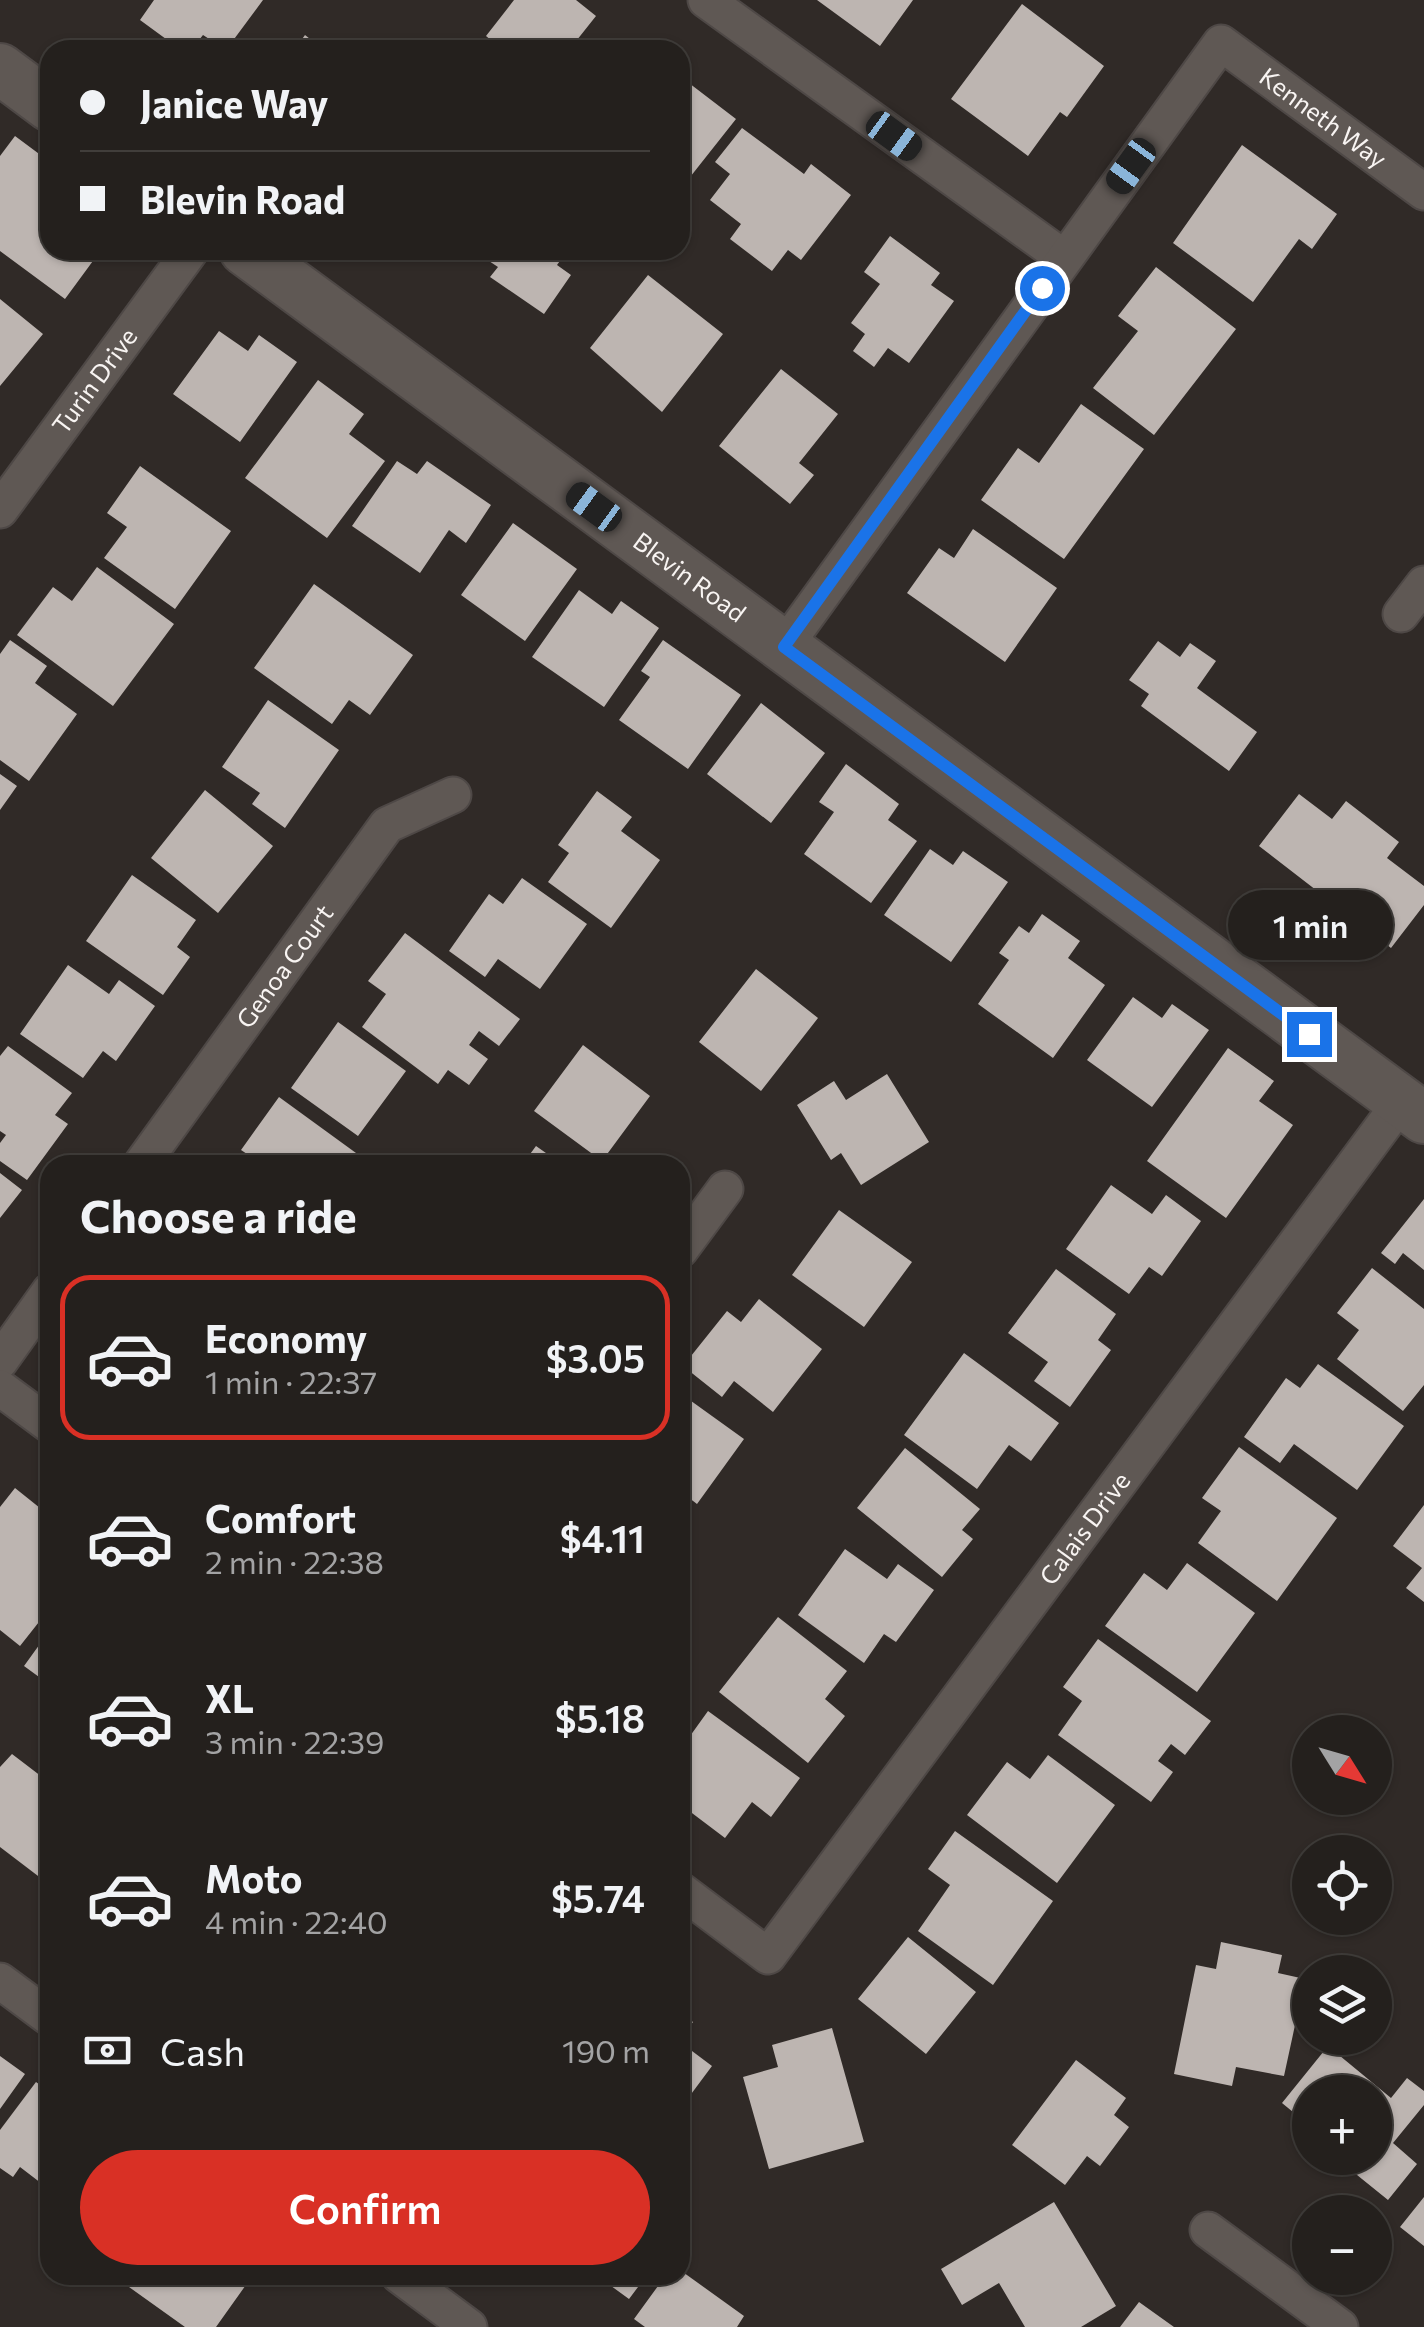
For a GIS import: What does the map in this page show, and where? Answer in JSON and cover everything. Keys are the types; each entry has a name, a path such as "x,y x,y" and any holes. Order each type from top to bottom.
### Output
{"street":[{"path":"706,0 1064,258 784,647"},
{"name":"Kenneth Way","path":"1064,258 1220,43 1424,192"},
{"path":"0,69 40,99"},
{"name":"Turin Drive","path":"0,510 184,260"},
{"name":"Blevin Road","path":"259,260 1413,1110"},
{"path":"1401,614 1424,584"},
{"name":"Genoa Court","path":"148,1155 387,825 453,795"},
{"name":"Calais Drive","path":"690,1898 768,1956 1413,1110"},
{"path":"690,1237 725,1190"},
{"path":"0,1360 40,1305"},
{"path":"0,1388 40,1418"},
{"path":"0,1980 40,2010"},
{"path":"1208,2230 1340,2327"},
{"path":"412,2285 469,2327"}],"building":[{"path":"154,0 263,0 233,40 211,40 203,35 199,40 167,40 140,20"},
{"path":"514,0 576,0 596,16 577,40 491,40 486,36"},
{"path":"817,0 913,0 880,46"},
{"path":"1022,4 1104,66 1067,117 1060,112 1028,156 951,99"},
{"path":"690,84 736,119 690,177"},
{"path":"742,128 804,174 811,164 851,195 801,260 788,250 772,271 730,239 741,224 710,200 730,174 715,162"},
{"path":"15,136 40,155 40,260 94,260 65,299 0,251 0,156"},
{"path":"1242,145 1337,214 1312,249 1299,239 1253,302 1173,243"},
{"path":"890,236 940,273 931,285 954,301 909,363 888,348 874,367 853,351 865,334 851,323 880,284 864,272"},
{"path":"488,260 561,260 557,265 571,275 544,314 490,277 498,267"},
{"path":"1156,267 1236,329 1154,435 1093,388 1138,331 1118,316"},
{"path":"648,275 723,334 662,412 590,348"},
{"path":"0,299 43,334 0,386"},
{"path":"219,331 248,351 259,335 297,362 240,442 173,394"},
{"path":"781,369 838,414 799,463 814,475 790,504 719,446"},
{"path":"318,380 364,414 349,434 385,461 327,538 245,478"},
{"path":"1081,404 1144,449 1064,559 981,500 1018,448 1039,463"},
{"path":"397,461 417,474 427,461 491,505 466,543 449,530 420,573 352,526"},
{"path":"140,466 231,531 175,609 104,558 127,527 107,513"},
{"path":"513,523 577,569 525,641 461,595"},
{"path":"973,529 1057,588 1005,662 907,593 939,548 954,558"},
{"path":"97,567 174,624 113,706 17,635 53,587 72,601"},
{"path":"314,584 413,655 370,715 349,700 332,724 254,668"},
{"path":"579,590 612,614 621,601 659,628 604,707 532,657"},
{"path":"10,640 47,666 35,683 77,714 29,781 0,760 0,654"},
{"path":"663,640 741,695 688,769 619,720 650,677 641,671"},
{"path":"1158,641 1180,657 1190,643 1216,661 1197,688 1257,732 1229,771 1141,706 1149,694 1129,680"},
{"path":"268,700 339,750 285,828 252,804 260,793 222,767"},
{"path":"761,703 825,753 771,823 707,774"},
{"path":"846,764 899,804 888,820 917,841 871,903 804,854 834,812 819,802"},
{"path":"0,774 17,786 0,810"},
{"path":"205,790 273,846 218,913 151,858"},
{"path":"597,791 632,817 621,831 660,860 611,928 548,882 569,853 558,845"},
{"path":"1299,794 1332,819 1346,801 1399,842 1387,858 1424,886 1424,905 1391,948 1259,846"},
{"path":"930,849 953,865 963,851 1008,882 951,962 884,915"},
{"path":"132,875 196,920 177,947 190,957 163,995 86,941"},
{"path":"522,878 587,924 540,989 498,959 485,977 449,951 489,894 503,904"},
{"path":"1042,914 1080,941 1068,958 1105,985 1053,1058 978,1004 1009,960 999,953 1019,926 1029,933"},
{"path":"405,933 520,1019 499,1046 479,1031 469,1045 488,1059 469,1085 448,1070 438,1084 362,1027 386,994 368,981"},
{"path":"68,965 109,994 119,980 155,1006 116,1061 103,1051 83,1078 20,1034"},
{"path":"756,969 818,1018 761,1091 699,1042"},
{"path":"1133,997 1162,1018 1172,1004 1209,1030 1152,1107 1087,1060"},
{"path":"338,1022 406,1071 358,1136 291,1088"},
{"path":"583,1045 650,1096 606,1155 594,1155 534,1111"},
{"path":"8,1046 72,1093 55,1115 68,1124 45,1155 40,1155 40,1162 27,1180 0,1161 0,1143 6,1135 0,1131 0,1056"},
{"path":"1228,1048 1274,1081 1259,1101 1293,1125 1226,1218 1147,1161"},
{"path":"887,1074 929,1142 861,1185 841,1153 831,1160 797,1105 834,1081 846,1100"},
{"path":"279,1097 356,1153 248,1155 241,1150"},
{"path":"536,1146 549,1155 529,1155"},
{"path":"0,1173 22,1190 0,1218"},
{"path":"1111,1185 1152,1214 1166,1195 1201,1221 1162,1276 1149,1267 1129,1294 1066,1249"},
{"path":"1424,1199 1424,1270 1403,1253 1395,1264 1381,1253"},
{"path":"839,1210 912,1262 864,1327 792,1275"},
{"path":"1372,1268 1424,1309 1424,1385 1403,1411 1337,1359 1359,1330 1337,1313"},
{"path":"1056,1269 1116,1314 1098,1340 1111,1350 1070,1407 1034,1381 1048,1362 1008,1333"},
{"path":"759,1299 822,1349 773,1412 734,1381 722,1397 690,1372 690,1357 727,1311 741,1322"},
{"path":"964,1353 1059,1423 1031,1461 1009,1445 977,1489 904,1435"},
{"path":"1318,1364 1404,1426 1357,1490 1294,1444 1280,1463 1244,1437 1286,1378 1300,1388"},
{"path":"690,1400 744,1439 697,1504 690,1499"},
{"path":"1239,1447 1337,1518 1277,1601 1198,1543 1221,1511 1202,1498"},
{"path":"905,1448 980,1509 962,1530 973,1539 942,1577 857,1508"},
{"path":"15,1488 40,1508 40,1621 20,1646 0,1630 0,1507"},
{"path":"1424,1505 1424,1602 1406,1588 1422,1568 1393,1546"},
{"path":"845,1549 887,1579 898,1564 934,1590 896,1642 884,1634 864,1663 798,1615"},
{"path":"1187,1563 1255,1613 1197,1692 1105,1626 1144,1573 1167,1590"},
{"path":"778,1617 847,1671 825,1699 845,1716 808,1763 719,1692"},
{"path":"1098,1639 1211,1721 1185,1755 1171,1744 1158,1761 1173,1772 1151,1802 1058,1735 1082,1701 1063,1687"},
{"path":"40,1644 40,1678 24,1666"},
{"path":"708,1711 800,1778 771,1817 752,1802 725,1838 690,1812 690,1736"},
{"path":"12,1754 40,1775 40,1877 0,1847 0,1767"},
{"path":"1048,1755 1115,1805 1057,1883 967,1815 1007,1762 1030,1779"},
{"path":"955,1831 1053,1901 993,1985 918,1931 950,1885 928,1869"},
{"path":"908,1937 976,1992 926,2054 858,1999"},
{"path":"1221,1942 1282,1955 1278,1973 1292,1976 1292,2039 1284,2076 1236,2067 1232,2086 1174,2074 1196,1965 1216,1969"},
{"path":"832,2028 864,2142 769,2169 743,2077 778,2067 772,2045"},
{"path":"690,2050 712,2066 690,2096"},
{"path":"1321,2055 1339,2055 1363,2075 1305,2075"},
{"path":"0,2056 25,2074 0,2109"},
{"path":"1076,2060 1126,2098 1114,2115 1129,2127 1100,2166 1087,2156 1065,2185 1012,2145"},
{"path":"1407,2078 1424,2091 1424,2105 1393,2143 1417,2164 1392,2195 1382,2195 1357,2175 1392,2175 1392,2097"},
{"path":"36,2082 40,2085 40,2182 20,2167 13,2177 0,2168 0,2130"},
{"path":"1292,2091 1292,2111 1282,2103"},
{"path":"1424,2197 1424,2246 1400,2227"},
{"path":"1054,2202 1116,2306 1081,2327 1025,2327 999,2283 962,2305 941,2269"},
{"path":"690,2277 744,2316 737,2327 645,2327 634,2319 659,2285 690,2285"},
{"path":"246,2285 216,2327 185,2327 129,2287"},
{"path":"610,2285 640,2285 629,2299"},
{"path":"1139,2302 1174,2327 1120,2327"}],"route":[{"path":"1042,288 784,647 1309,1034"}]}
